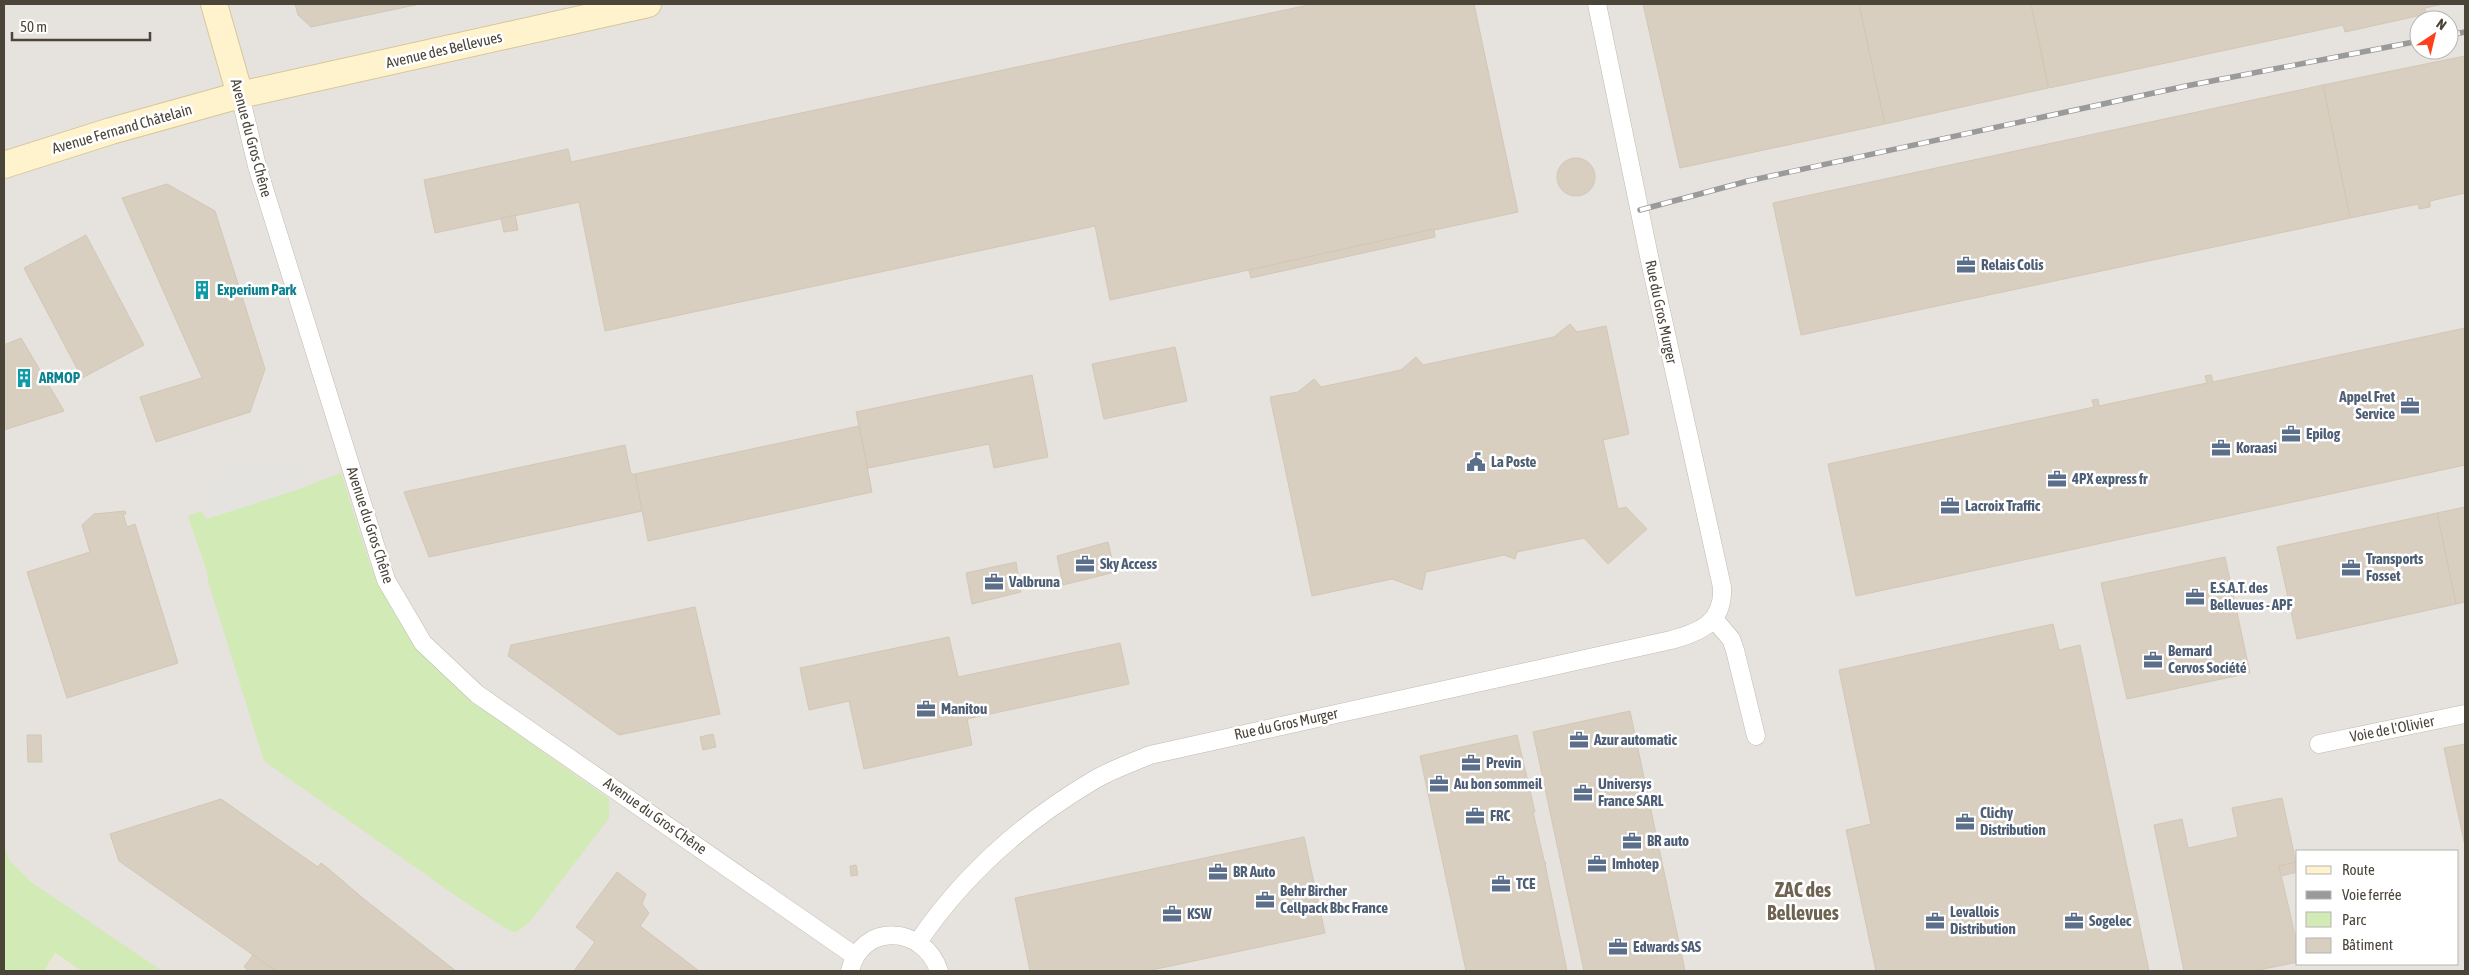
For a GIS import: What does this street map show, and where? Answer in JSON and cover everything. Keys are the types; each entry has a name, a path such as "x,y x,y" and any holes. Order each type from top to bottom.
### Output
{"street":[{"name":"Avenue du Gros Chêne","path":"214,4 240,95 257,166 386,580 423,643 477,694 853,964"},
{"name":"Avenue des Bellevues","path":"240,95 648,4"},
{"name":"Rue du Gros Murger","path":"918,942 975,870 1034,818 1095,779 1150,755 1671,640 1701,629 1714,619 1723,600 1722,587 1650,261 1598,4"},
{"name":"Avenue Fernand Châtelain","path":"4,164 111,131 240,95"},
{"path":"1714,619 1731,639 1735,650 1756,736"},
{"name":"Voie de l'Olivier","path":"2319,744 2465,714"},
{"path":"853,964 868,943 888,936 909,938 918,942 931,954 938,971"}],"shaded area":[{"path":"4,4 2465,4 2465,971 82,971 4,917"},
{"path":"289,4 447,4 295,35"},
{"path":"277,452 281,464 300,458 305,473 292,477 296,490 206,519 200,502 187,506 185,498 205,492 200,477"},
{"path":"55,953 82,971 44,971"}],"green space":[{"path":"341,473 370,564 382,591 410,637 470,700 609,799 609,818 529,923 516,932 510,931 462,900 264,761 208,581 207,571 188,516 202,511 206,519 296,490"},
{"path":"4,844 9,860 31,882 162,971 82,971 55,953 44,971 4,971"}],"building":[{"path":"295,4 420,4 311,27 298,15"},
{"path":"1313,4 1474,4 1518,212 1110,300 1095,226 605,331 579,202 435,233 424,180 568,149 571,162"},
{"path":"1643,4 1859,4 1885,124 1680,168"},
{"path":"1859,4 2031,4 2048,88 1885,124"},
{"path":"2031,4 2443,4 2425,8 2425,10 2409,10 2409,18 2345,32 2343,25 2049,88"},
{"path":"2465,56 2465,193 2430,201 2430,207 2419,209 2418,204 2350,218 2323,85 2445,60 2459,60 2459,57"},
{"path":"2323,85 2350,218 1801,335 1773,203"},
{"path":"1576,158 1589,164 1595,177 1589,190 1576,196 1563,190 1557,177 1563,164"},
{"name":"Experium Park","path":"167,184 215,211 265,369 250,412 156,442 140,397 202,378 122,198"},
{"path":"515,215 518,230 504,232 501,218"},
{"path":"1434,229 1435,237 1251,278 1249,270"},
{"path":"86,235 144,345 82,378 24,268"},
{"path":"1570,324 1577,332 1606,326 1629,434 1603,440 1618,509 1626,507 1647,529 1608,564 1584,538 1517,552 1515,559 1504,555 1426,572 1422,590 1392,579 1312,596 1270,397 1298,392 1314,379 1321,387 1401,370 1416,357 1423,365 1554,337"},
{"path":"2465,328 2465,465 1856,596 1828,464 2094,407 2092,400 2098,399 2099,406 2207,383 2205,376 2211,375 2213,382"},
{"name":"ARMOP","path":"21,338 64,411 4,430 4,345"},
{"path":"1175,347 1187,401 1104,419 1092,364"},
{"path":"1032,375 1048,457 994,468 989,444 868,468 856,412"},
{"path":"859,426 872,492 648,541 635,474"},
{"path":"625,445 631,474 635,474 642,511 429,557 404,492"},
{"path":"2465,507 2465,602 2456,604 2437,513"},
{"path":"125,511 126,514 123,514 127,527 135,524 178,663 67,698 27,572 90,552 82,525 94,514"},
{"path":"2437,513 2456,604 2297,639 2277,547"},
{"path":"1108,542 1115,572 1063,585 1057,556"},
{"path":"2225,557 2250,673 2127,699 2101,583"},
{"path":"1016,562 1021,592 972,604 966,573"},
{"path":"695,607 720,714 619,735 508,656 511,645"},
{"path":"2053,624 2059,650 2080,645 2149,971 1876,971 1846,830 1871,824 1839,670"},
{"path":"949,637 958,677 1120,643 1129,684 967,719 972,745 864,769 849,701 809,710 800,668"},
{"path":"1630,711 1685,971 1584,971 1533,732"},
{"path":"713,734 716,747 703,750 700,737"},
{"path":"27,735 41,735 42,762 28,762"},
{"path":"1517,735 1535,812 1533,812 1546,864 1567,971 1466,971 1420,756"},
{"path":"2465,744 2465,846 2444,748"},
{"path":"2282,798 2296,862 2279,866 2296,939 2296,962 2254,971 2184,971 2154,825 2182,819 2188,848 2238,837 2232,808"},
{"path":"221,799 318,867 321,863 456,971 276,971 119,861 110,834"},
{"path":"1304,837 1325,933 1147,971 1030,971 1015,898"},
{"path":"2296,862 2296,872 2281,876 2279,866"},
{"path":"856,865 858,875 851,876 850,866"},
{"path":"617,872 646,894 642,904 649,913 640,926 699,971 574,971 595,942 576,927"},
{"path":"253,955 276,971 250,971 244,967"}],"railway":[{"path":"2459,33 2465,32"},
{"path":"1640,210 1748,181 2186,86 2409,43"}],"place":[{"name":"Relais Colis","path":"1966,265"},
{"name":"Experium Park","path":"202,290"},
{"name":"ARMOP","path":"24,378"},
{"name":"Appel Fret Service","path":"2410,406"},
{"name":"Epilog","path":"2291,434"},
{"name":"Koraasi","path":"2221,448"},
{"name":"La Poste","path":"1476,462"},
{"name":"4PX express fr","path":"2057,479"},
{"name":"Lacroix Traffic","path":"1950,506"},
{"name":"Sky Access","path":"1085,564"},
{"name":"Transports Fosset","path":"2351,568"},
{"name":"Valbruna","path":"994,582"},
{"name":"E.S.A.T. des Bellevues - APF","path":"2195,597"},
{"name":"Bernard Cervos Société","path":"2153,660"},
{"name":"Manitou","path":"926,709"},
{"name":"Azur automatic","path":"1579,740"},
{"name":"Previn","path":"1471,763"},
{"name":"Au bon sommeil","path":"1439,784"},
{"name":"Universys France SARL","path":"1583,793"},
{"name":"FRC","path":"1475,816"},
{"name":"Clichy Distribution","path":"1965,822"},
{"name":"BR auto","path":"1632,841"},
{"name":"Imhotep","path":"1597,864"},
{"name":"BR Auto","path":"1218,872"},
{"name":"TCE","path":"1501,884"},
{"name":"Behr Bircher Cellpack Bbc France","path":"1265,900"},
{"name":"KSW","path":"1172,914"},
{"name":"Levallois Distribution","path":"1935,921"},
{"name":"Sogelec","path":"2074,921"},
{"name":"Edwards SAS","path":"1618,947"}],"district":[{"name":"ZAC des Bellevues","path":"1803,902"}]}
